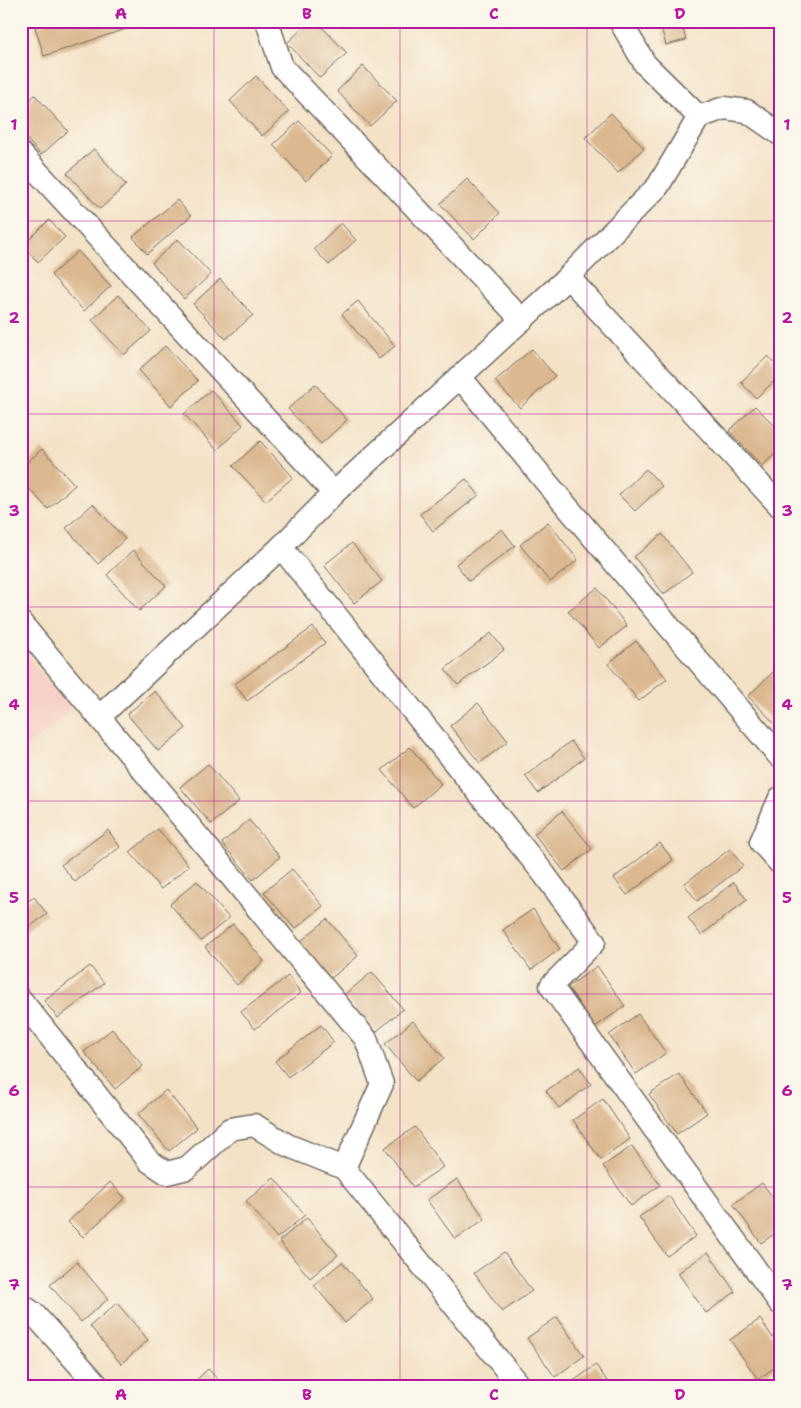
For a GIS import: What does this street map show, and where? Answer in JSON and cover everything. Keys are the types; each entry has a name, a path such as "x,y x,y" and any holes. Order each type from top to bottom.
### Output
{"street":[{"path":"267,21 282,67 522,320"},
{"path":"620,21 645,64 699,117"},
{"path":"99,717 281,547 334,492 568,277 658,186 699,117 724,108 747,111 780,134"},
{"path":"21,154 334,492"},
{"path":"568,277 780,506"},
{"path":"460,377 547,483 780,757"},
{"path":"281,547 544,874 594,942 551,986 780,1303"},
{"path":"21,623 366,1039 382,1084 344,1168"},
{"path":"780,798 761,842 780,863"},
{"path":"21,1000 149,1162 167,1173 187,1168 230,1129 254,1125 287,1145 344,1168 520,1387"},
{"path":"21,1305 32,1313 99,1387"}],"shaded area":[{"path":"21,649 72,709 21,752"}],"building":[{"path":"51,21 130,21 132,27 44,56 35,27"},
{"path":"310,21 316,21 347,53 320,78 287,43"},
{"path":"659,21 681,21 686,40 666,45"},
{"path":"363,66 397,101 370,126 337,91"},
{"path":"256,76 289,112 262,136 230,101"},
{"path":"35,95 68,131 41,155 21,133 21,108"},
{"path":"611,113 644,148 618,173 585,138"},
{"path":"299,121 332,156 306,181 273,145"},
{"path":"94,149 126,185 100,209 67,173"},
{"path":"467,179 500,213 474,239 440,204"},
{"path":"177,200 191,216 147,254 133,237"},
{"path":"49,220 65,237 38,262 23,246"},
{"path":"341,223 356,240 329,265 314,249"},
{"path":"178,239 211,274 184,299 152,263"},
{"path":"78,251 111,286 84,311 51,275"},
{"path":"220,279 253,315 226,339 193,304"},
{"path":"118,295 151,331 124,355 92,320"},
{"path":"358,301 395,346 379,359 342,314"},
{"path":"165,346 198,381 171,406 139,370"},
{"path":"532,349 555,376 520,408 495,381"},
{"path":"768,356 780,369 780,376 756,398 741,382"},
{"path":"315,384 347,420 321,444 288,409"},
{"path":"211,390 243,425 217,450 184,414"},
{"path":"755,406 780,431 780,449 762,466 729,431"},
{"path":"260,441 293,477 266,501 233,466"},
{"path":"42,449 75,485 48,509 21,480 21,468"},
{"path":"646,469 662,486 635,511 619,495"},
{"path":"466,479 479,495 433,531 420,514"},
{"path":"93,504 125,539 98,564 66,528"},
{"path":"548,522 578,560 550,582 520,545"},
{"path":"502,529 515,546 469,581 456,564"},
{"path":"662,534 692,572 664,594 634,557"},
{"path":"352,543 382,581 354,603 324,565"},
{"path":"133,550 166,586 139,611 107,575"},
{"path":"597,588 627,626 599,648 568,611"},
{"path":"313,627 325,643 247,701 235,684"},
{"path":"491,633 504,650 458,685 445,669"},
{"path":"636,641 667,679 639,701 608,664"},
{"path":"774,671 780,676 780,729 748,696"},
{"path":"155,691 186,728 158,751 127,714"},
{"path":"478,703 508,741 480,763 450,726"},
{"path":"571,741 584,758 538,793 525,776"},
{"path":"410,747 441,784 413,808 382,770"},
{"path":"208,764 239,801 211,824 180,787"},
{"path":"562,811 592,849 564,871 534,834"},
{"path":"249,820 280,857 253,880 222,843"},
{"path":"158,829 189,866 161,889 130,852"},
{"path":"108,830 120,847 75,882 61,865"},
{"path":"660,843 673,860 627,895 614,878"},
{"path":"730,849 743,866 697,901 684,884"},
{"path":"292,869 323,906 295,929 264,892"},
{"path":"197,881 229,918 201,941 170,904"},
{"path":"734,882 747,900 701,935 688,918"},
{"path":"34,897 47,914 21,933 21,906"},
{"path":"533,909 560,949 531,970 503,930"},
{"path":"327,919 358,956 330,979 300,942"},
{"path":"233,924 264,961 237,985 205,947"},
{"path":"90,966 104,983 58,1018 44,1001"},
{"path":"597,966 625,1006 595,1027 568,987"},
{"path":"372,972 403,1009 376,1032 344,995"},
{"path":"288,976 301,993 255,1029 241,1012"},
{"path":"638,1014 666,1053 636,1074 609,1035"},
{"path":"413,1021 444,1058 416,1081 385,1044"},
{"path":"321,1025 334,1042 288,1077 275,1061"},
{"path":"112,1029 143,1066 115,1089 84,1052"},
{"path":"579,1067 591,1084 559,1108 546,1091"},
{"path":"679,1074 707,1113 677,1134 649,1094"},
{"path":"166,1090 197,1128 169,1151 138,1114"},
{"path":"603,1099 630,1139 601,1160 573,1120"},
{"path":"415,1127 443,1167 413,1187 385,1148"},
{"path":"632,1146 660,1185 631,1206 603,1166"},
{"path":"274,1178 305,1215 277,1238 246,1201"},
{"path":"457,1179 485,1219 455,1239 427,1200"},
{"path":"110,1182 125,1198 83,1237 68,1222"},
{"path":"762,1183 780,1207 780,1230 761,1243 733,1204"},
{"path":"669,1196 696,1236 667,1256 639,1217"},
{"path":"307,1218 338,1255 310,1278 279,1241"},
{"path":"504,1252 532,1291 502,1312 474,1273"},
{"path":"708,1252 735,1292 706,1313 678,1273"},
{"path":"77,1262 108,1299 81,1322 50,1285"},
{"path":"342,1262 373,1299 345,1323 314,1285"},
{"path":"117,1303 148,1340 121,1364 90,1326"},
{"path":"557,1317 584,1356 555,1377 527,1338"},
{"path":"760,1319 780,1348 780,1364 758,1379 730,1340"},
{"path":"596,1365 611,1387 565,1387"},
{"path":"208,1369 223,1385 221,1387 189,1387"}]}
